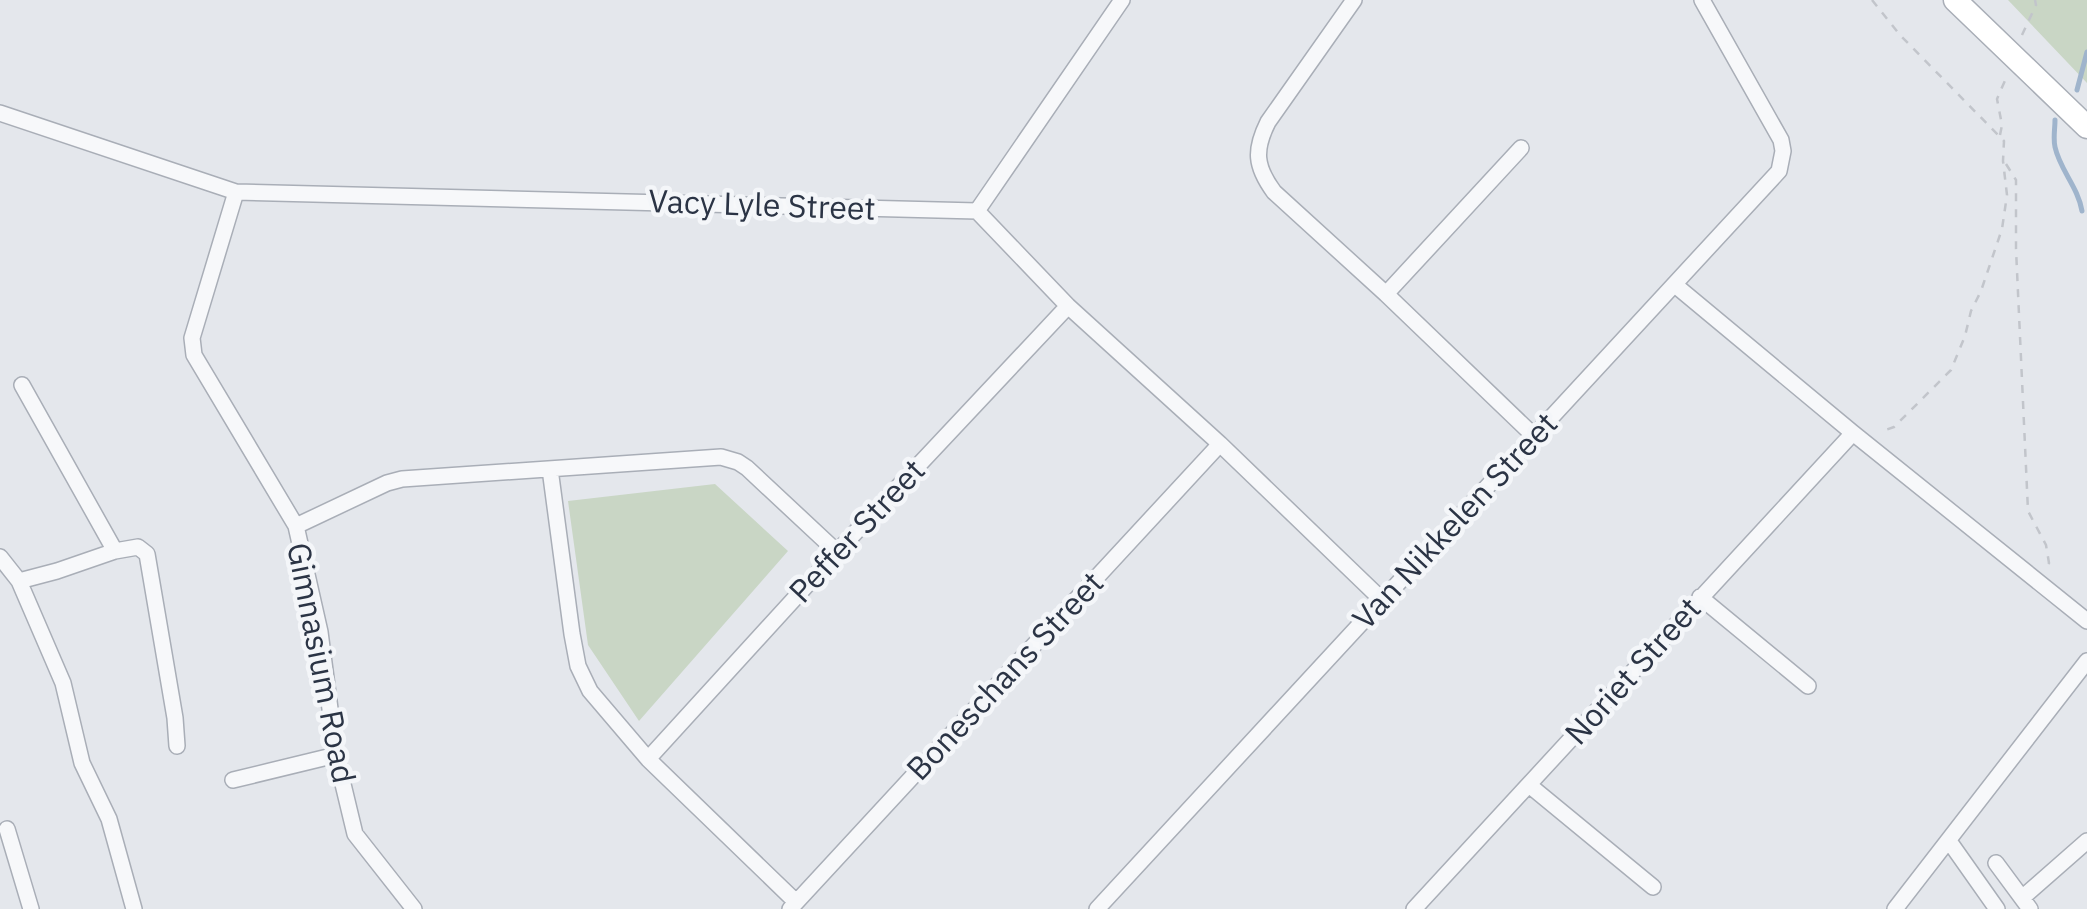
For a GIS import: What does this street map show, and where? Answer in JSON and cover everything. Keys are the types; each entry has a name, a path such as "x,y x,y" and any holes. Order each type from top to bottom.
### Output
{"main road":[{"path":"1955,0 2087,127"},
{"path":"1968,0 2087,110"}],"street":[{"path":"1122,0 977,211 1068,306 1382,599"},
{"path":"1354,0 1260,137 1259,163 1264,178 1274,192 1534,436"},
{"name":"Van Nikkelen Street","path":"1097,909 1779,171 1781,140 1702,0"},
{"name":"Vacy Lyle Street","path":"0,114 236,192 977,211"},
{"path":"1386,294 1520,148"},
{"name":"Gimnasium Road","path":"236,192 192,338 194,356 296,526 320,632 336,755 355,834 414,909"},
{"path":"1676,285 2087,621"},
{"name":"Peffer Street","path":"648,759 1068,306"},
{"path":"22,385 115,550"},
{"name":"Noriet Street","path":"1414,909 1853,433"},
{"name":"Boneschans Street","path":"793,906 1220,444"},
{"path":"296,526 402,479 721,458 747,468 837,552"},
{"path":"550,469 572,634 578,666 590,691 648,759 793,906"},
{"path":"20,581 115,550 138,547 147,554 177,746"},
{"path":"0,557 20,581 64,683 82,763 113,830 134,909"},
{"path":"1700,598 1808,686"},
{"path":"1895,909 2087,661"},
{"path":"232,780 336,755"},
{"path":"1529,786 1653,887"},
{"path":"0,813 31,909"},
{"path":"1949,841 1997,909"},
{"path":"1996,863 2026,904 2087,841"}],"path":[{"path":"1869,446 1881,431 1894,427 1951,370 2002,229 2007,195 2004,141 1900,35 1872,0"},
{"path":"2004,162 2016,180 2028,511 2046,545 2049,563 2036,580"}],"green space":[{"path":"2008,0 2087,0 2087,83"},
{"path":"715,484 788,551 639,721 588,645 568,501"}],"waterway":[{"path":"2077,90 2087,52"},
{"path":"2055,120 2057,155 2082,211"}]}
